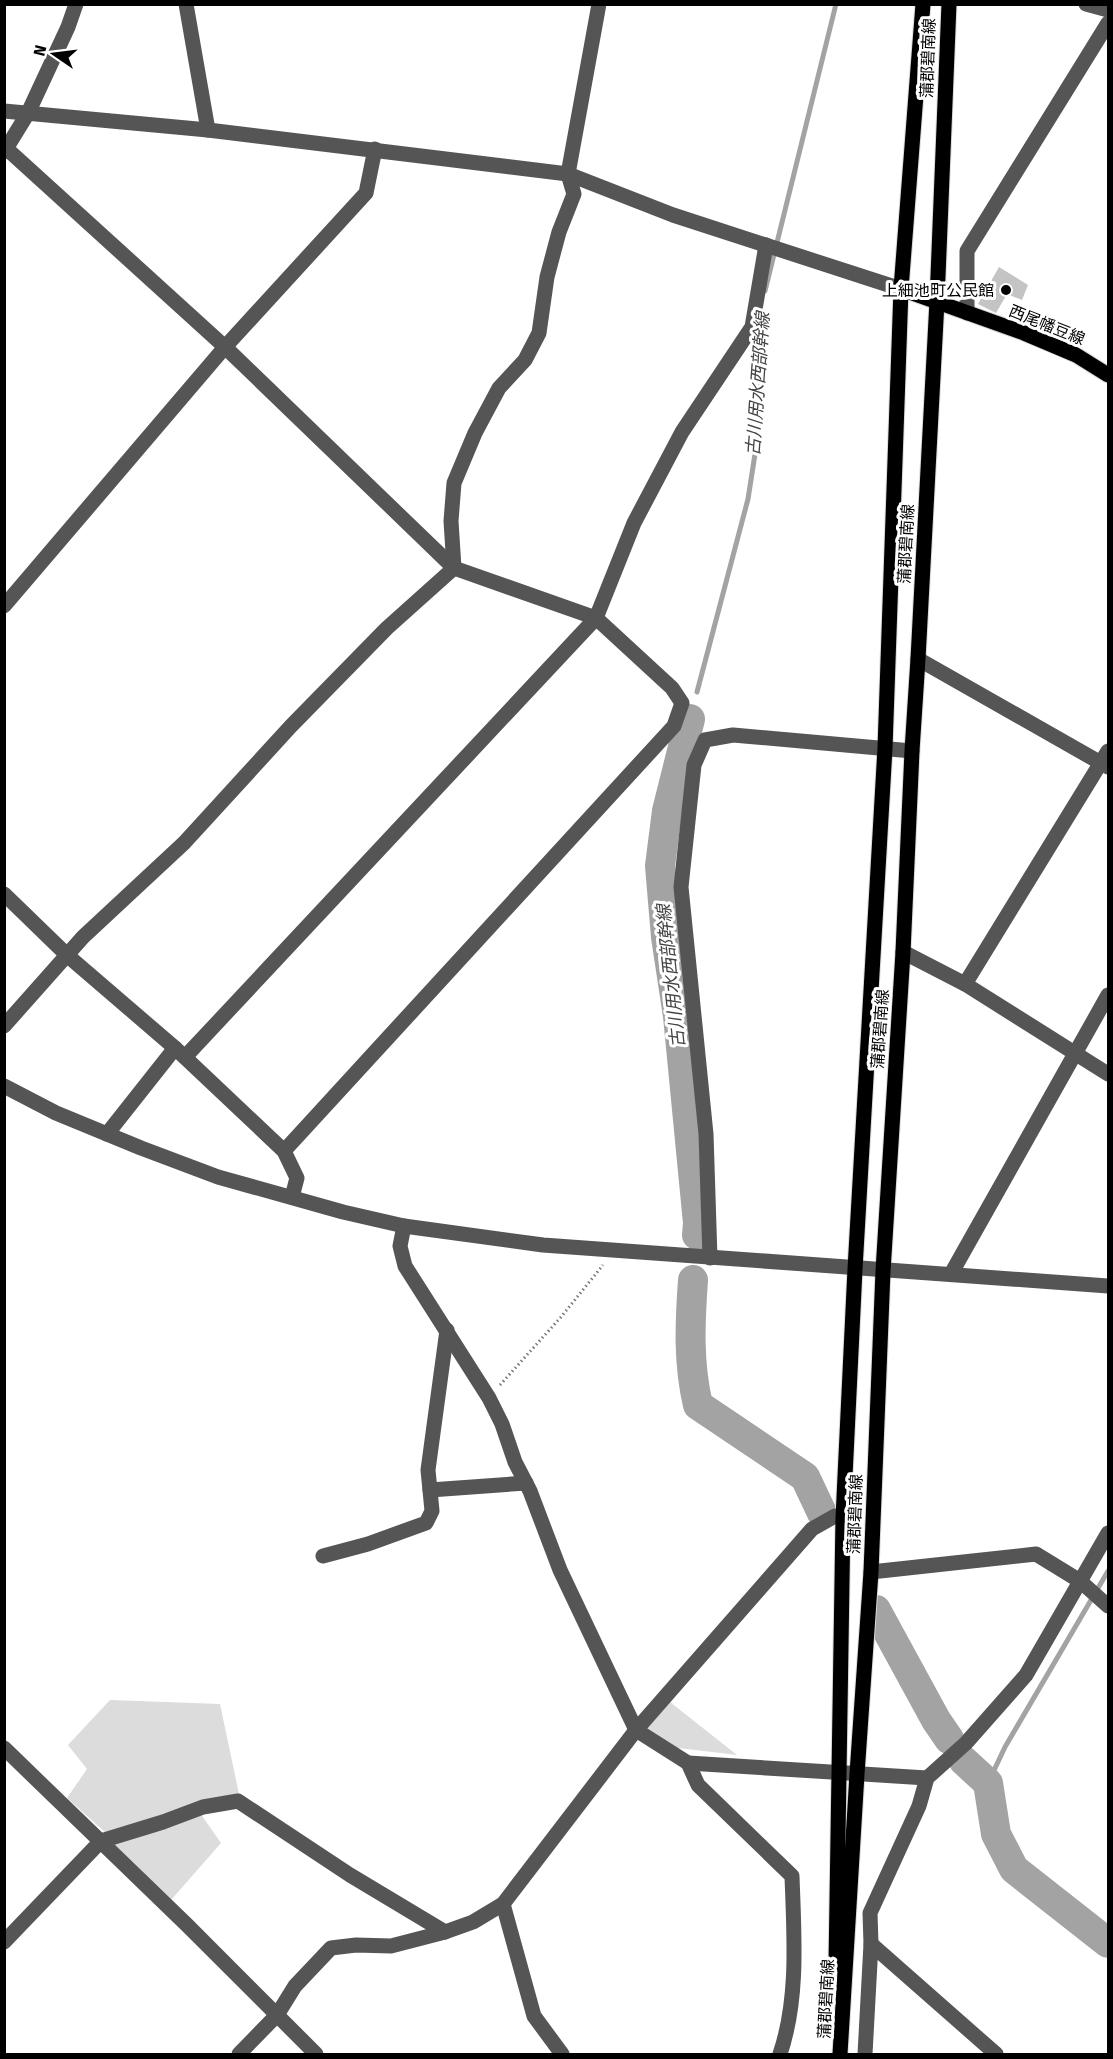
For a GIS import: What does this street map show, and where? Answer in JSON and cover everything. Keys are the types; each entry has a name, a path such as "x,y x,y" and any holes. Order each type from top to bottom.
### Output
{"main road":[{"name":"蒲郡碧南線","path":"835,2055 843,1518 885,748 901,289 923,4"},
{"name":"蒲郡碧南線","path":"840,2055 871,1572 883,1271 903,952 949,4"},
{"name":"西尾幡豆線","path":"901,289 1076,355 1108,375"}],"street":[{"path":"76,4 68,27 28,113 6,151 225,346 454,568 596,618 672,688 682,703 674,726 284,1151"},
{"path":"186,4 208,130"},
{"path":"454,568 451,521 454,483 475,433 499,388 525,360 538,333 547,277 574,194 568,174 599,4"},
{"path":"1086,4 1108,10"},
{"path":"968,313 967,251 1108,23"},
{"path":"4,111 208,130 568,174 673,215 901,289"},
{"path":"4,606 225,346 366,193 375,149"},
{"path":"107,1134 180,1053 596,618 634,523 677,442 752,327 766,245"},
{"path":"4,1026 83,937 184,843 291,726 387,628 454,568"},
{"path":"918,659 1106,760 965,984"},
{"path":"710,1258 706,1134 681,887 694,765 705,740 733,735 912,751"},
{"path":"4,894 68,956 180,1053 284,1151 297,1178 292,1197"},
{"path":"903,952 965,984 1108,1074"},
{"path":"951,1274 1108,995"},
{"path":"4,1086 56,1113 218,1177 343,1212 404,1226 543,1245 1108,1286"},
{"path":"404,1226 400,1246 405,1266 489,1398 560,1570 636,1730 688,1762 927,1778"},
{"path":"323,1556 368,1544 426,1523 432,1511 428,1470 447,1330"},
{"path":"430,1490 526,1483"},
{"path":"239,2055 277,2015 295,1986 331,1948 356,1945 391,1946 473,1922 503,1904 636,1730 812,1529 835,1516 843,1518"},
{"path":"865,2055 871,1944 870,1913 919,1806 927,1778 966,1743 1026,1675 1083,1584 1108,1533"},
{"path":"871,1572 1036,1554 1083,1584 1106,1604"},
{"path":"4,1748 316,2055"},
{"path":"688,1762 698,1785 792,1876 794,1934 791,2006 781,2054"},
{"path":"4,1942 101,1841 203,1807 238,1801 350,1875 445,1932"},
{"path":"503,1904 534,2016 562,2055"},
{"path":"871,1944 996,2055"}],"path":[{"path":"489,1398 514,1367 561,1317 614,1251"}],"shaded area":[{"path":"110,1700 220,1704 239,1794 159,1819 105,1832 67,1798 87,1769 68,1745"},
{"path":"670,1702 737,1755 670,1747 645,1729"},
{"path":"200,1813 221,1843 171,1900 109,1844"}],"building":[{"name":"上細池町公民館","path":"999,267 1028,285 1022,300 1007,294 996,313 978,304"}],"waterway":[{"name":"古川用水西部幹線","path":"765,291 836,4"},
{"name":"古川用水西部幹線","path":"697,692 748,499 760,422 759,324"},
{"name":"古川用水西部幹線","path":"690,719 667,811 660,866 666,937 678,1016 698,1223 697,1235"},
{"name":"古川用水西部幹線","path":"693,1280 691,1358 698,1405 805,1477 822,1513"},
{"path":"988,1783 1005,1747 1108,1571"},
{"name":"古川用水西部幹線","path":"876,1610 936,1720 949,1739"},
{"name":"古川用水西部幹線","path":"964,1761 988,1783 996,1834 1014,1869 1108,1943"}],"place":[{"name":"上細池町公民館","path":"1006,290"}]}
